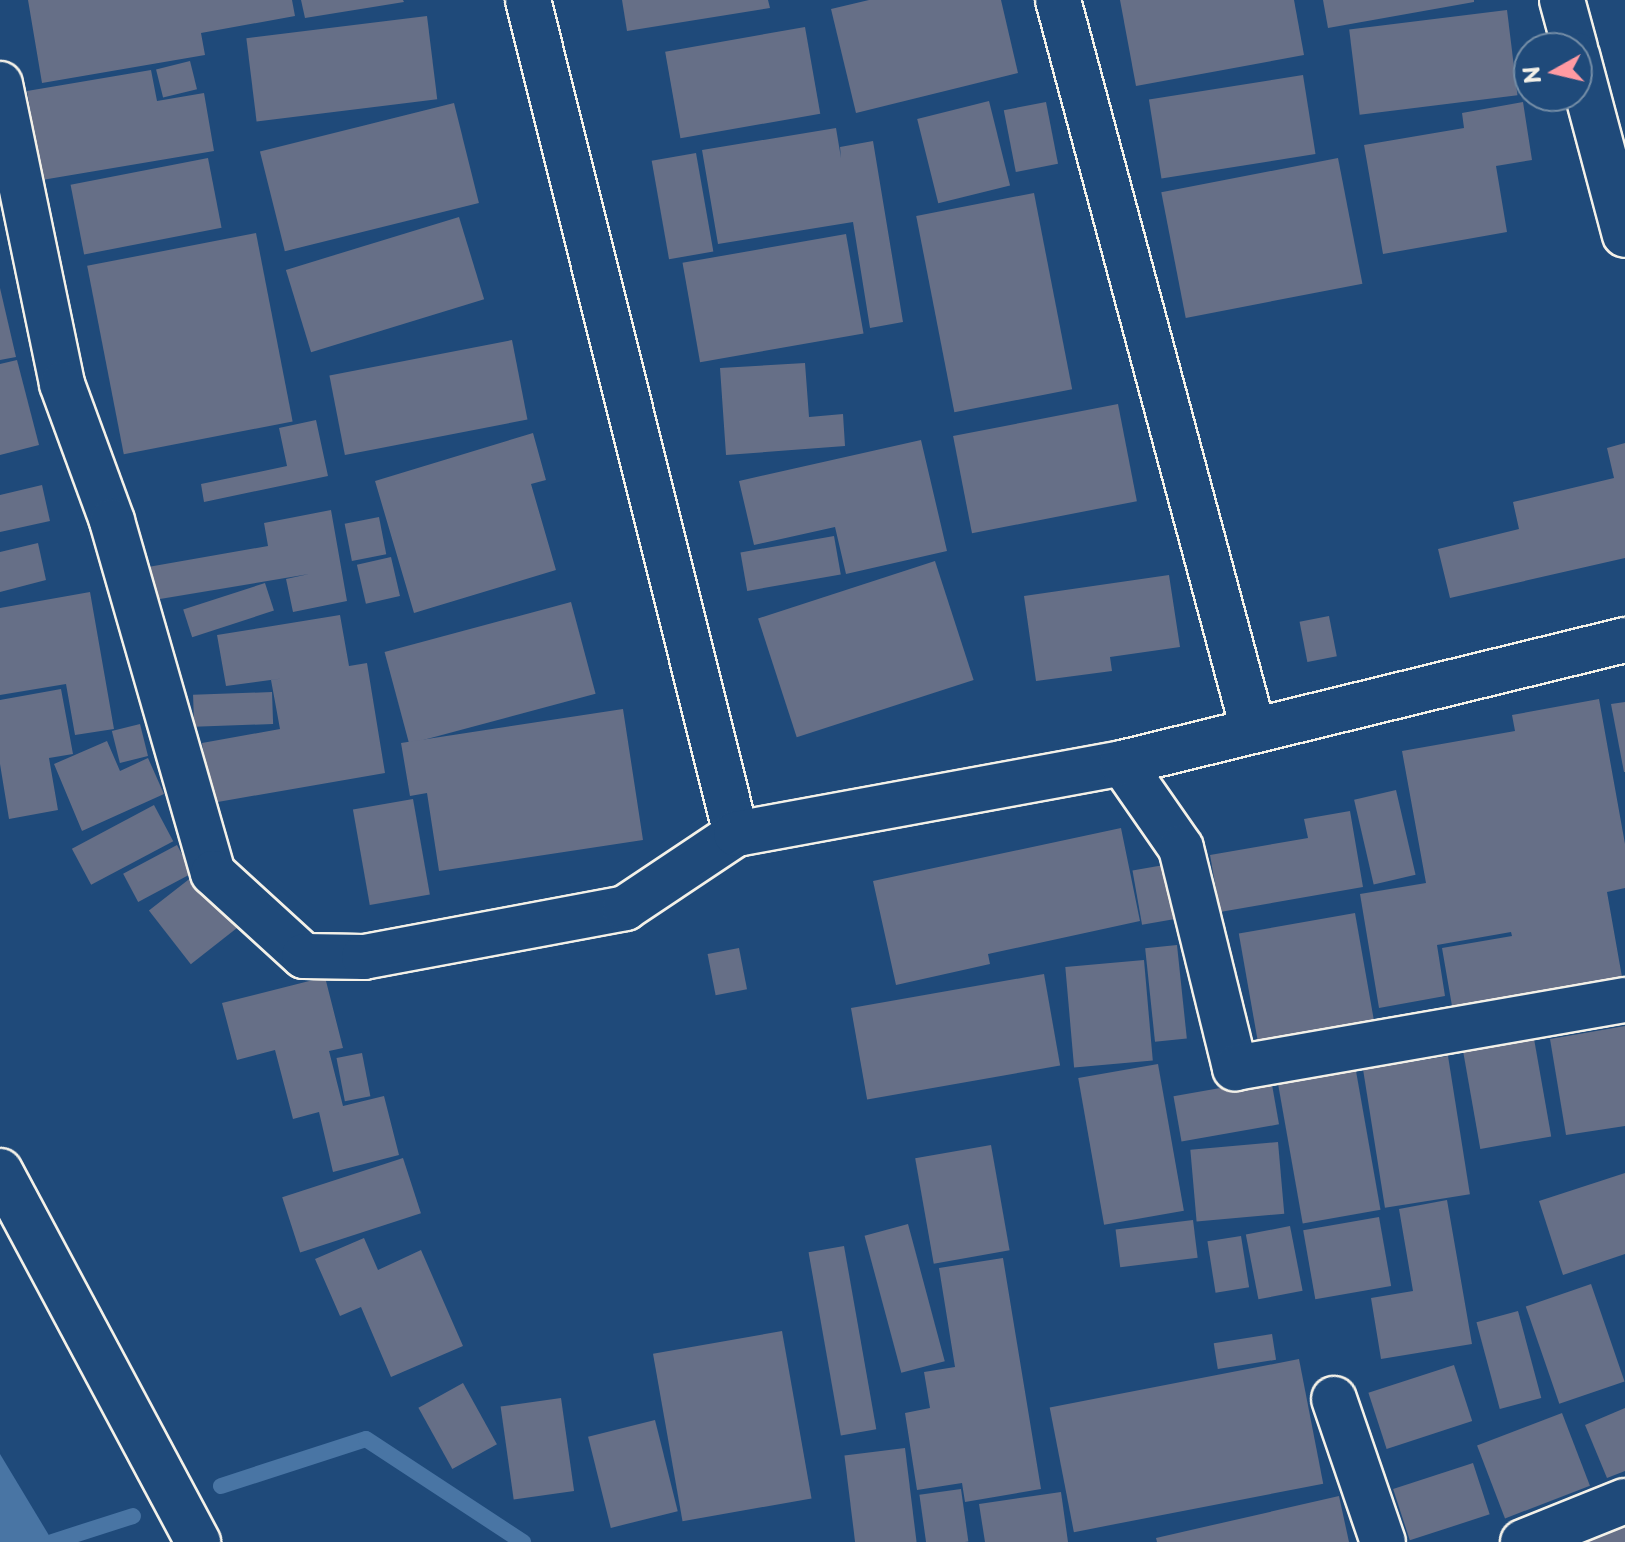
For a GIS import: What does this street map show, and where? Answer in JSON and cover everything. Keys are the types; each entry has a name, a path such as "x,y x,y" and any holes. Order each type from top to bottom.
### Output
{"street":[{"path":"528,0 736,834"},
{"path":"1058,0 1253,729"},
{"path":"1562,0 1571,32"},
{"path":"0,84 62,384 112,521 213,873 304,956 364,957 625,908 736,834 1122,763 1625,640"},
{"path":"1592,112 1625,235"},
{"path":"1122,763 1181,848 1235,1068 1625,1000"},
{"path":"0,1171 198,1542"},
{"path":"1334,1399 1383,1542"},
{"path":"1523,1542 1625,1501"}],"water":[{"path":"0,1454 53,1542 0,1542"}],"building":[{"path":"28,0 292,0 295,16 201,33 205,55 42,83"},
{"path":"301,0 403,0 404,2 305,18"},
{"path":"622,0 768,0 770,8 627,31"},
{"path":"869,0 1001,0 1018,73 856,113 831,9"},
{"path":"1120,0 1294,0 1304,55 1136,86"},
{"path":"1323,0 1474,0 1474,2 1328,28"},
{"path":"1507,10 1513,59 1513,96 1360,115 1349,29"},
{"path":"427,16 437,99 257,122 246,38"},
{"path":"805,27 820,114 680,138 665,52"},
{"path":"190,61 197,89 163,98 156,69"},
{"path":"151,70 157,101 204,93 214,151 42,180 27,91"},
{"path":"1303,75 1316,154 1161,178 1149,99"},
{"path":"989,101 1010,185 938,203 917,119"},
{"path":"1046,102 1058,164 1016,172 1004,110"},
{"path":"454,103 479,203 285,251 260,151"},
{"path":"1513,104 1513,112 1525,112 1532,160 1496,166 1507,232 1383,254 1364,145 1464,128 1462,113"},
{"path":"836,128 841,158 840,147 873,141 903,322 870,328 853,222 718,244 702,150"},
{"path":"696,153 713,251 669,259 652,161"},
{"path":"208,158 222,228 84,254 71,185"},
{"path":"1338,158 1362,284 1186,318 1161,192"},
{"path":"1034,193 1072,389 954,412 916,216"},
{"path":"459,217 484,299 311,352 286,270"},
{"path":"256,233 293,421 124,454 87,266"},
{"path":"846,234 864,333 700,362 683,263"},
{"path":"0,288 16,357 0,360"},
{"path":"512,340 527,420 345,455 329,375"},
{"path":"17,360 39,445 0,455 0,364"},
{"path":"805,363 809,417 843,414 845,446 726,455 720,368"},
{"path":"1118,404 1137,501 972,533 953,436"},
{"path":"316,420 328,476 204,502 201,484 287,466 279,428"},
{"path":"533,433 546,480 531,484 556,570 414,613 375,481"},
{"path":"921,440 947,551 846,574 835,527 754,545 739,481"},
{"path":"1625,443 1625,558 1450,598 1438,549 1519,529 1513,502 1614,478 1607,448"},
{"path":"42,485 50,521 0,532 0,495"},
{"path":"331,510 347,601 293,612 286,579 309,574 154,600 148,567 268,546 264,523"},
{"path":"379,517 386,554 352,561 345,524"},
{"path":"834,536 841,574 747,591 740,552"},
{"path":"38,543 46,580 0,592 0,552"},
{"path":"391,557 400,596 366,604 357,565"},
{"path":"935,561 974,680 797,737 758,618"},
{"path":"1169,575 1180,647 1110,657 1112,671 1036,681 1024,596"},
{"path":"265,583 274,611 192,637 183,610"},
{"path":"90,592 114,729 75,735 66,684 0,695 0,608"},
{"path":"571,602 596,694 409,744 385,652"},
{"path":"340,615 349,666 367,663 385,773 212,803 202,743 280,729 271,680 285,678 226,686 217,635"},
{"path":"1329,616 1337,656 1307,662 1300,622"},
{"path":"61,689 73,754 49,758 58,810 9,819 0,764 0,700"},
{"path":"272,692 273,724 194,727 193,695"},
{"path":"1599,699 1625,844 1625,888 1607,892 1622,977 1452,1006 1442,948 1512,936 1511,932 1437,945 1445,996 1379,1008 1360,894 1426,883 1402,751 1515,731 1512,715"},
{"path":"1625,702 1625,772 1624,772 1611,704"},
{"path":"623,709 643,840 439,871 427,793 410,796 401,743"},
{"path":"140,724 148,756 120,763 112,731"},
{"path":"107,741 120,771 148,758 164,794 82,831 54,764"},
{"path":"1396,790 1416,875 1374,884 1354,800"},
{"path":"413,799 430,895 370,905 353,810"},
{"path":"154,805 173,841 91,885 72,849"},
{"path":"1350,811 1363,887 1220,912 1210,855 1308,838 1304,819"},
{"path":"1121,828 1140,921 988,954 990,964 896,985 873,881"},
{"path":"177,845 192,873 138,902 123,874"},
{"path":"1164,865 1174,919 1142,925 1132,871"},
{"path":"197,873 239,927 191,964 149,911"},
{"path":"1355,913 1375,1026 1259,1047 1239,933"},
{"path":"1177,945 1187,1038 1155,1042 1145,948"},
{"path":"739,948 747,989 716,995 708,954"},
{"path":"1144,960 1153,1061 1074,1068 1065,967"},
{"path":"1044,974 1060,1066 867,1100 851,1008"},
{"path":"325,977 343,1048 329,1051 343,1106 384,1096 399,1155 333,1172 319,1112 293,1119 275,1050 237,1060 222,1003"},
{"path":"1625,1026 1625,1126 1566,1135 1550,1039"},
{"path":"1533,1033 1551,1136 1480,1149 1462,1046"},
{"path":"362,1053 370,1096 345,1101 336,1058"},
{"path":"1448,1056 1470,1194 1385,1208 1363,1069"},
{"path":"1158,1064 1184,1211 1104,1225 1078,1078"},
{"path":"1356,1071 1380,1210 1303,1224 1278,1085"},
{"path":"1271,1079 1279,1124 1181,1141 1174,1096"},
{"path":"1278,1142 1284,1214 1197,1221 1190,1150"},
{"path":"991,1145 1010,1250 934,1264 915,1158"},
{"path":"403,1158 421,1213 300,1252 282,1197"},
{"path":"1625,1173 1625,1254 1563,1275 1539,1201"},
{"path":"1447,1200 1472,1344 1381,1359 1371,1298 1413,1291 1399,1209"},
{"path":"1379,1217 1391,1286 1315,1299 1303,1230"},
{"path":"1193,1220 1198,1258 1120,1267 1116,1230"},
{"path":"908,1224 945,1361 901,1373 865,1236"},
{"path":"1290,1226 1303,1291 1258,1299 1246,1235"},
{"path":"1241,1236 1249,1287 1216,1293 1207,1241"},
{"path":"364,1238 378,1270 421,1250 463,1346 391,1377 361,1307 340,1316 315,1259"},
{"path":"844,1246 876,1429 841,1435 809,1252"},
{"path":"1003,1258 1041,1489 965,1502 962,1483 917,1490 905,1413 930,1408 924,1372 955,1367 939,1268"},
{"path":"1591,1284 1625,1381 1559,1404 1526,1306"},
{"path":"1518,1311 1541,1398 1500,1409 1476,1322"},
{"path":"782,1331 812,1498 683,1521 653,1354"},
{"path":"1272,1334 1276,1360 1218,1369 1214,1343"},
{"path":"1299,1359 1323,1484 1074,1532 1050,1407"},
{"path":"1454,1365 1472,1421 1387,1449 1368,1393"},
{"path":"463,1383 497,1444 452,1469 418,1408"},
{"path":"561,1398 574,1491 514,1500 501,1406"},
{"path":"1625,1408 1625,1471 1607,1478 1585,1425"},
{"path":"1562,1413 1590,1486 1505,1518 1477,1446"},
{"path":"655,1420 678,1511 611,1528 588,1437"},
{"path":"905,1448 917,1542 855,1542 844,1455"},
{"path":"1473,1463 1490,1514 1410,1540 1393,1489"},
{"path":"961,1489 968,1541 926,1542 919,1495"},
{"path":"1061,1492 1068,1542 985,1542 979,1504"},
{"path":"1339,1496 1349,1542 1157,1542 1156,1538"},
{"path":"1625,1517 1625,1542 1565,1542"}],"waterway":[{"path":"221,1486 366,1439 523,1542"},
{"path":"52,1542 133,1516"}]}
